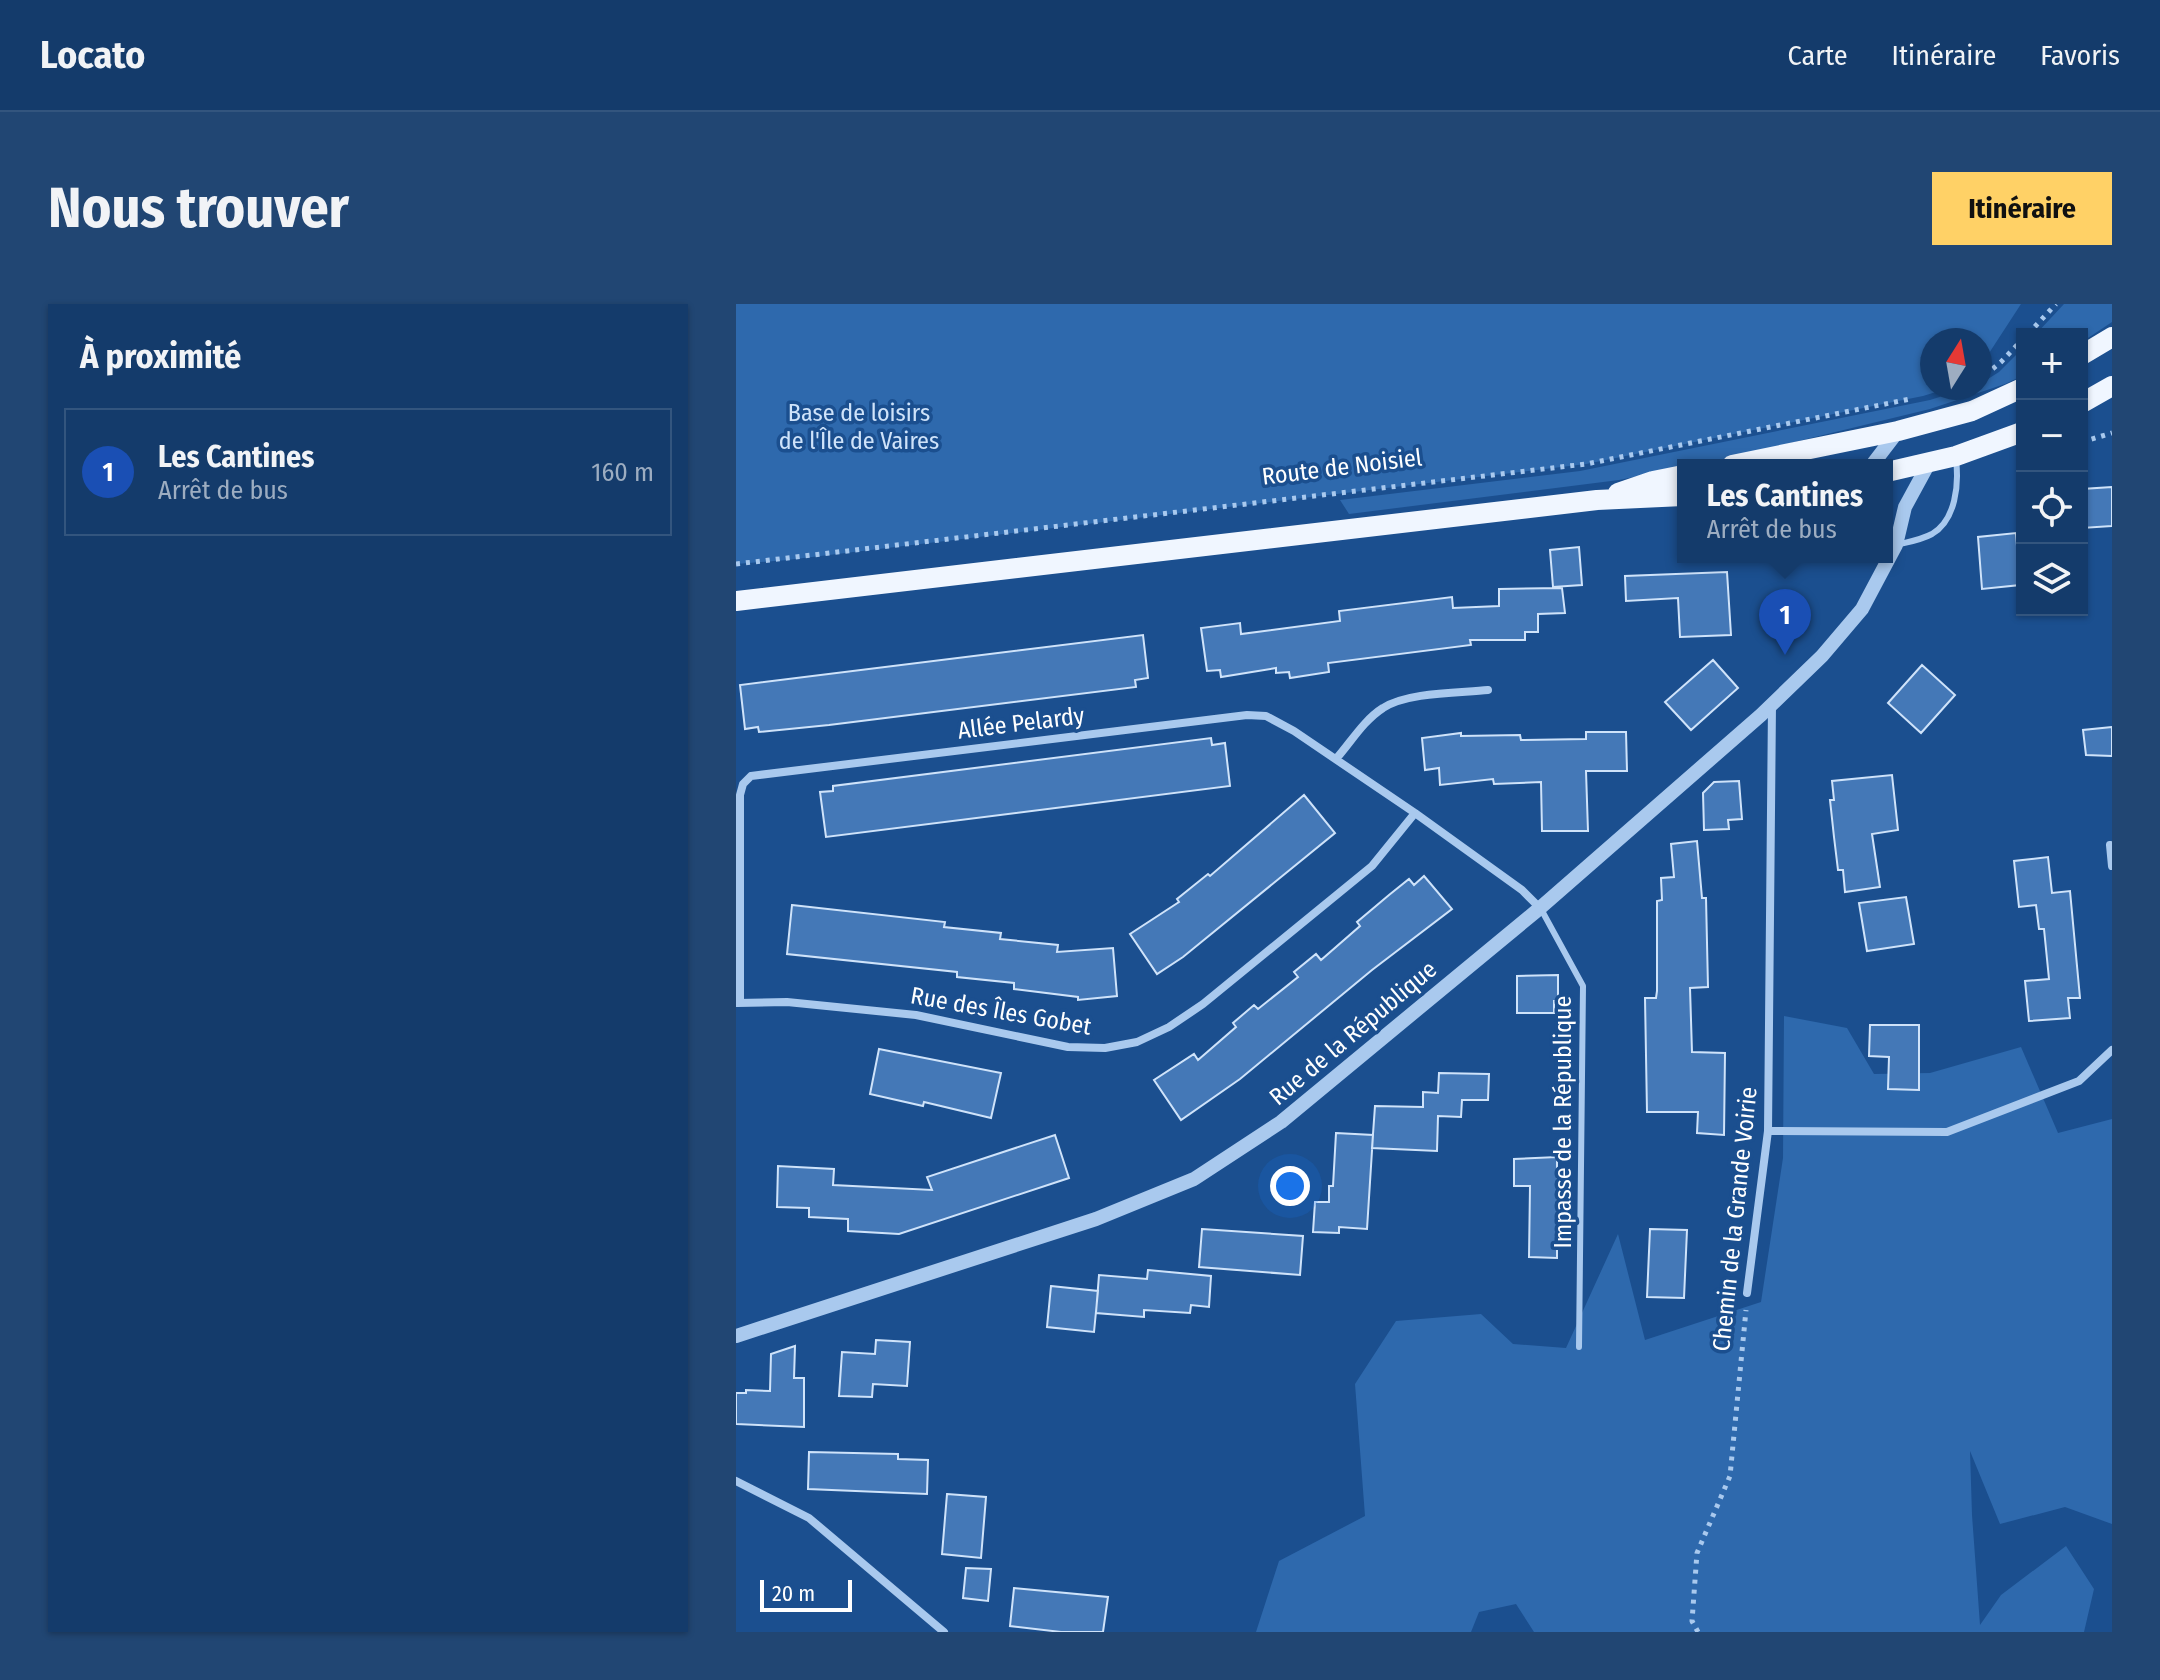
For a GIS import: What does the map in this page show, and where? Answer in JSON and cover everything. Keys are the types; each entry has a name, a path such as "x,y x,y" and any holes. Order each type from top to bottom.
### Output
{"main road":[{"path":"2088,351 2112,337"},
{"path":"2087,400 2112,386"},
{"path":"1761,459 1898,431 1972,411 2016,391"},
{"path":"1893,471 1956,456 2016,434"},
{"path":"1597,500 1677,476"},
{"path":"736,601 1597,500 1677,496"}],"street":[{"path":"1877,459 1898,431"},
{"name":"Rue de la République","path":"1893,551 1905,507 1929,463"},
{"path":"1879,563 1880,576"},
{"name":"Rue de la République","path":"736,1336 1096,1219 1194,1179 1281,1122 1688,782 1772,704 1847,627 1862,609 1887,563"},
{"path":"1488,690 1405,699 1385,706 1336,759 1522,890 1540,908"},
{"name":"Chemin de la Grande Voirie","path":"1747,1293 1768,1131 1772,704"},
{"name":"Allée Pelardy","path":"738,1003 740,795 743,784 751,776 1247,715 1266,716 1336,759"},
{"name":"Rue des Îles Gobet","path":"738,1003 787,1002 916,1015 1068,1047 1105,1048 1137,1042 1169,1027 1203,1004 1372,866 1415,813"},
{"path":"2110,845 2112,866"},
{"path":"1768,1131 1947,1132 2079,1081 2112,1050"},
{"path":"736,1481 809,1518 944,1632"}],"lane":[{"path":"1896,545 1920,540 1936,532 1948,516 1958,480 1956,456"},
{"name":"Impasse de la République","path":"1540,908 1583,986 1579,1347"}],"path":[{"path":"2034,328 2056,304"},
{"path":"1992,368 2016,346"},
{"name":"Route de Noisiel","path":"736,564 1586,464 1920,397"},
{"path":"2088,440 2112,433"},
{"name":"Chemin de la Grande Voirie","path":"1698,1632 1692,1621 1697,1553 1730,1476 1747,1293"}],"green space":[{"name":"Base de loisirs de l'Île de Vaires","path":"736,304 2021,304 1992,349 1992,328 1920,328 1920,397 1586,464 736,564"},
{"path":"2064,304 2112,304 2112,322 2088,338 2088,328 2042,328"},
{"path":"2016,355 2016,379 1992,388 1992,376"},
{"path":"1930,400 1957,400 1733,457 1677,459 1677,468 1619,480 1349,514 1340,500 1580,471"},
{"path":"1784,1016 1847,1028 1874,1074 1930,1073 2021,1047 2058,1133 2112,1119 2112,1524 2065,1507 2000,1524 1970,1451 1980,1625 2001,1595 2066,1546 2094,1589 2084,1632 1534,1632 1516,1604 1479,1612 1471,1632 1256,1632 1279,1561 1365,1516 1355,1384 1396,1321 1481,1314 1513,1344 1566,1348 1618,1234 1645,1340 1761,1302 1783,1158"}],"building":[{"path":"2112,487 2112,526 2088,528 2088,489"},
{"path":"2016,533 2016,585 1982,589 1978,537"},
{"path":"1579,547 1582,585 1553,587 1550,550"},
{"path":"1727,572 1731,635 1680,637 1678,598 1626,601 1625,576"},
{"path":"1562,588 1565,613 1538,614 1538,632 1525,632 1525,640 1470,640 1471,645 1328,663 1329,672 1290,678 1289,672 1276,673 1276,668 1221,677 1220,670 1207,671 1201,628 1240,623 1241,634 1340,621 1339,611 1452,597 1453,608 1499,606 1499,589"},
{"path":"1143,635 1148,678 1135,680 1136,687 829,725 759,732 758,727 745,729 740,685"},
{"path":"1713,660 1738,688 1691,730 1665,702"},
{"path":"1922,665 1955,695 1921,733 1888,703"},
{"path":"2112,727 2112,756 2086,755 2083,730"},
{"path":"1586,732 1626,732 1627,771 1586,771 1588,831 1542,831 1541,782 1494,784 1493,779 1440,785 1439,768 1425,770 1422,738 1461,733 1461,736 1520,735 1521,740 1586,739"},
{"path":"1211,738 1212,745 1225,743 1230,786 826,837 820,792 833,791 833,786"},
{"path":"1892,775 1898,830 1872,834 1880,887 1845,892 1843,870 1838,870 1834,837 1830,800 1834,800 1832,781"},
{"path":"1739,781 1742,819 1728,820 1729,829 1704,830 1703,793 1714,782"},
{"path":"1304,795 1335,833 1183,957 1157,974 1130,934 1179,902 1177,899 1208,874 1210,876"},
{"path":"1697,841 1702,898 1706,898 1708,987 1690,988 1692,1052 1725,1053 1724,1135 1697,1133 1698,1112 1647,1112 1645,998 1656,998 1657,991 1657,901 1662,900 1661,878 1674,877 1671,844"},
{"path":"2048,857 2052,893 2070,891 2080,998 2068,998 2070,1018 2029,1021 2025,981 2049,979 2044,929 2039,929 2036,905 2019,907 2014,861"},
{"path":"1424,876 1452,909 1372,970 1240,1079 1181,1120 1154,1080 1194,1054 1198,1060 1236,1027 1233,1023 1254,1005 1258,1009 1298,977 1294,972 1316,954 1321,960 1360,926 1357,922 1389,895 1409,879 1414,885"},
{"path":"1906,897 1914,944 1867,951 1859,903"},
{"path":"792,905 945,922 944,927 1001,933 1000,939 1058,945 1057,952 1113,948 1117,996 1078,1000 1078,997 1014,989 1014,983 957,977 957,972 787,954"},
{"path":"1558,975 1558,1001 1554,1001 1554,1013 1517,1013 1517,976"},
{"path":"1870,1025 1919,1025 1919,1090 1888,1089 1889,1057 1869,1056"},
{"path":"879,1049 1001,1073 991,1118 924,1102 923,1106 870,1094"},
{"path":"1439,1073 1489,1074 1488,1100 1462,1100 1461,1117 1438,1116 1437,1151 1372,1148 1375,1106 1423,1107 1423,1092 1438,1093"},
{"path":"1336,1133 1373,1135 1367,1229 1339,1227 1339,1233 1313,1232 1315,1202 1329,1202 1329,1186 1333,1186"},
{"path":"1055,1135 1069,1178 899,1234 848,1231 848,1219 809,1217 809,1208 777,1207 778,1166 834,1169 833,1185 932,1190 927,1177"},
{"path":"1557,1157 1557,1258 1529,1257 1530,1186 1514,1186 1514,1159"},
{"path":"1202,1229 1303,1236 1300,1275 1199,1267"},
{"path":"1650,1229 1687,1230 1684,1298 1647,1297"},
{"path":"1148,1270 1211,1276 1209,1307 1191,1305 1190,1313 1144,1310 1144,1317 1096,1313 1099,1275 1147,1279"},
{"path":"1051,1286 1098,1291 1094,1332 1047,1327"},
{"path":"876,1340 910,1342 907,1386 873,1384 872,1397 839,1396 842,1352 875,1354"},
{"path":"795,1346 794,1378 804,1378 804,1427 736,1424 736,1393 746,1393 746,1390 770,1391 771,1354"},
{"path":"809,1452 898,1454 898,1459 928,1460 927,1494 808,1489"},
{"path":"947,1494 986,1497 981,1558 942,1554"},
{"path":"966,1568 991,1569 988,1601 963,1598"},
{"path":"1014,1588 1108,1597 1103,1632 1061,1632 1010,1626"}],"place":[{"name":"Les Cantines","path":"1785,655"}]}
